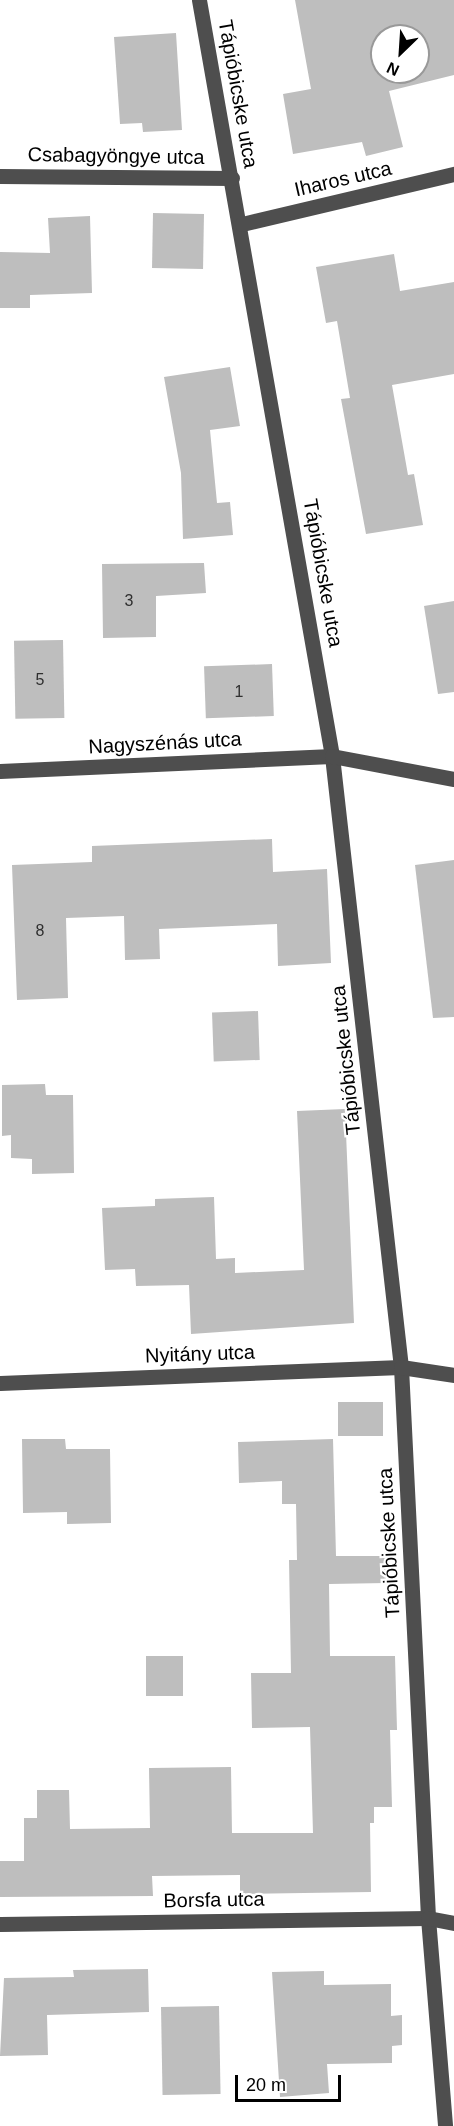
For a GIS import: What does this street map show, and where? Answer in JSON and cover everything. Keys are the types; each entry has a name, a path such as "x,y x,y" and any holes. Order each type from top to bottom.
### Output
{"street":[{"name":"Tápióbicske utca","path":"199,0 242,224 332,756 401,1367 428,1918 445,2126"},
{"name":"Iharos utca","path":"242,224 454,174"},
{"name":"Csabagyöngye utca","path":"0,176 232,178"},
{"name":"Nagyszénás utca","path":"0,771 332,756 454,779"},
{"name":"Nyitány utca","path":"0,1383 401,1367 454,1375"},
{"name":"Borsfa utca","path":"0,1924 428,1918 454,1923"}],"building":[{"path":"295,0 454,0 454,75 430,81 430,24 370,24 370,84 417,84 389,91 403,147 366,156 362,142 293,154 283,94 311,89"},
{"path":"176,33 182,130 143,132 142,123 120,124 114,37"},
{"path":"153,213 204,214 203,269 152,268"},
{"path":"90,216 92,293 30,295 30,308 0,308 0,252 50,253 48,218"},
{"path":"394,254 400,291 454,282 454,374 392,385 408,475 414,474 423,525 366,534 341,399 350,398 337,321 326,323 316,267"},
{"path":"230,367 240,426 210,430 217,503 230,502 233,535 183,539 181,473 164,377"},
{"path":"204,563 206,593 156,596 156,637 103,638 102,564"},
{"path":"454,601 454,692 438,694 424,606"},
{"path":"63,640 64,718 15,719 14,641"},
{"path":"272,664 274,716 206,718 204,666"},
{"path":"272,839 273,872 327,869 331,963 278,966 277,924 159,929 160,959 125,960 124,916 66,918 68,998 17,1000 12,865 92,862 92,846"},
{"path":"454,860 454,1017 433,1018 415,865"},
{"path":"258,1011 260,1060 214,1062 212,1013"},
{"path":"45,1084 46,1095 73,1095 74,1173 32,1174 32,1159 11,1158 11,1135 2,1136 2,1085"},
{"path":"345,1109 354,1323 191,1334 189,1285 136,1286 135,1269 105,1270 102,1208 155,1206 155,1199 214,1197 216,1259 235,1258 235,1273 304,1270 297,1111"},
{"path":"338,1402 383,1402 383,1436 338,1436"},
{"path":"22,1439 65,1439 66,1449 110,1449 111,1523 67,1524 67,1512 23,1513"},
{"path":"333,1439 336,1556 386,1556 386,1583 329,1584 330,1656 395,1656 397,1730 390,1730 392,1807 374,1807 374,1823 370,1823 371,1892 240,1894 240,1875 152,1876 153,1896 0,1897 0,1861 24,1861 24,1818 37,1818 37,1790 69,1790 70,1829 150,1828 149,1768 231,1767 232,1833 313,1833 310,1727 252,1728 251,1673 291,1673 289,1560 297,1560 296,1504 282,1504 282,1481 239,1483 238,1442"},
{"path":"146,1656 183,1656 183,1696 146,1696"},
{"path":"148,1969 149,2012 47,2015 48,2055 0,2056 4,1978 74,1977 73,1970"},
{"path":"324,1971 324,1985 391,1984 391,2016 402,2015 402,2045 392,2046 392,2063 327,2064 329,2093 280,2097 272,1972"},
{"path":"219,2006 221,2094 163,2095 161,2007"}]}
